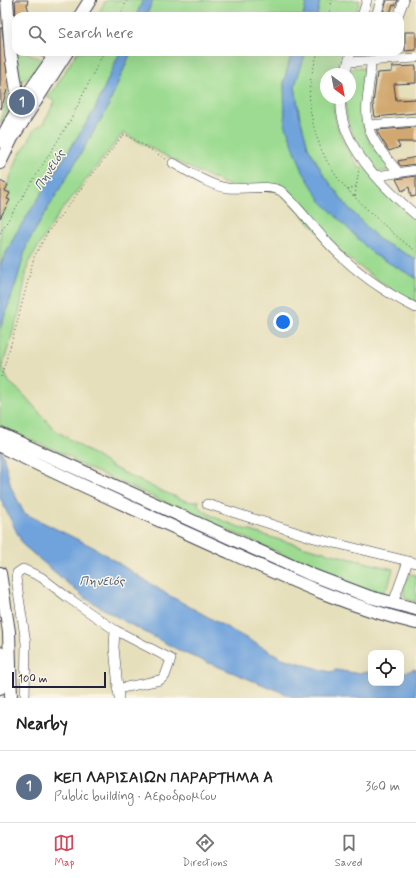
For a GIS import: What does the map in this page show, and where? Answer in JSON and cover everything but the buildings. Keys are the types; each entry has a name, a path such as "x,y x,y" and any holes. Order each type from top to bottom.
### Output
{"main road":[{"path":"7,0 4,22 12,37"},
{"path":"82,12 90,0"},
{"path":"89,12 94,0"},
{"path":"14,56 18,108 22,123"},
{"path":"1,136 18,108 55,56"},
{"path":"0,163 8,145 64,56"},
{"path":"0,434 312,574 370,597 416,609"},
{"path":"0,446 78,484 296,582 366,609 416,623"},
{"path":"0,573 9,632 10,698"},
{"path":"0,653 0,688"}],"street":[{"path":"363,12 367,0"},
{"path":"377,12 381,0"},
{"path":"400,12 404,0"},
{"path":"346,68 350,56"},
{"path":"348,62 374,59 416,58"},
{"path":"374,59 367,101 369,125 374,140 398,172"},
{"path":"341,104 341,112 346,131 354,147 377,176 416,215"},
{"path":"369,125 416,121"},
{"path":"173,163 212,183 226,188 278,189 287,196 329,244 360,272 396,298 416,308"},
{"path":"377,176 416,170"},
{"path":"207,504 314,538 412,562 393,604"},
{"path":"25,698 26,643 16,578 19,570 27,569 41,576 67,598 116,630 171,659 165,676 160,680 118,694 114,647 116,630"}],"path":[{"path":"122,12 127,0"},
{"path":"330,12 332,0"},
{"path":"0,233 70,121 102,56"},
{"path":"317,56 310,84 313,120 320,144 328,162 334,173 348,190 388,229 416,251"},
{"path":"1,377 16,327 34,257 48,232 120,137 123,135 128,136 173,163"},
{"path":"355,196 359,168 365,162"},
{"path":"348,190 357,186"}],"green space":[{"path":"106,0 143,0 138,12 99,12"},
{"path":"153,0 307,0 304,12 148,12"},
{"path":"320,0 360,0 356,12 318,12"},
{"path":"17,56 34,56 43,60 32,74 21,82"},
{"path":"75,56 118,56 94,111 15,235 0,265 0,217 10,200 7,199 10,193 5,191 19,155 27,144 34,129 43,124 55,101 47,97 54,90"},
{"path":"129,56 291,56 284,81 285,123 373,254 416,278 416,303 397,294 329,244 279,190 232,187 179,163 123,133 58,215 28,263 20,309 2,367 9,382 22,393 53,428 114,468 159,490 186,501 195,502 199,500 198,505 209,514 229,523 257,533 320,551 393,569 385,591 378,593 372,592 344,581 74,462 73,458 0,426 0,329 17,280 27,244 107,109"},
{"path":"305,56 344,56 341,68 320,68 320,104 334,104 337,126 345,144 359,168 363,166 416,219 416,259 379,240 347,206 324,175 308,147 299,113 295,85"},
{"path":"354,67 366,69 361,112 363,125 375,149 391,170 379,172 375,168 357,144 350,128 347,119 346,104 356,104 356,68 353,68"},
{"path":"8,92 9,107 1,125 2,114"},
{"path":"411,574 416,575 416,602 406,599 404,596 405,582"}],"water":[{"path":"143,0 153,0 148,12 138,12"},
{"path":"307,0 320,0 318,12 304,12"},
{"name":"Πηνειός","path":"118,56 129,56 107,109 27,244 17,280 0,329 0,265 15,235 94,111"},
{"path":"291,56 305,56 295,85 299,113 308,147 324,175 347,206 379,240 416,259 416,278 373,254 321,201 303,172 285,124 284,81"},
{"name":"Πηνειός","path":"0,442 11,487 24,513 95,548 165,593 282,658 330,672 336,670 355,673 368,672 368,686 404,686 404,672 416,669 416,698 296,698 184,653 122,620 85,598 23,545 0,498"}],"place":[{"name":"ΚΕΠ ΛΑΡΙΣΑΙΩΝ ΠΑΡΑΡΤΗΜΑ A","path":"22,102"}]}
